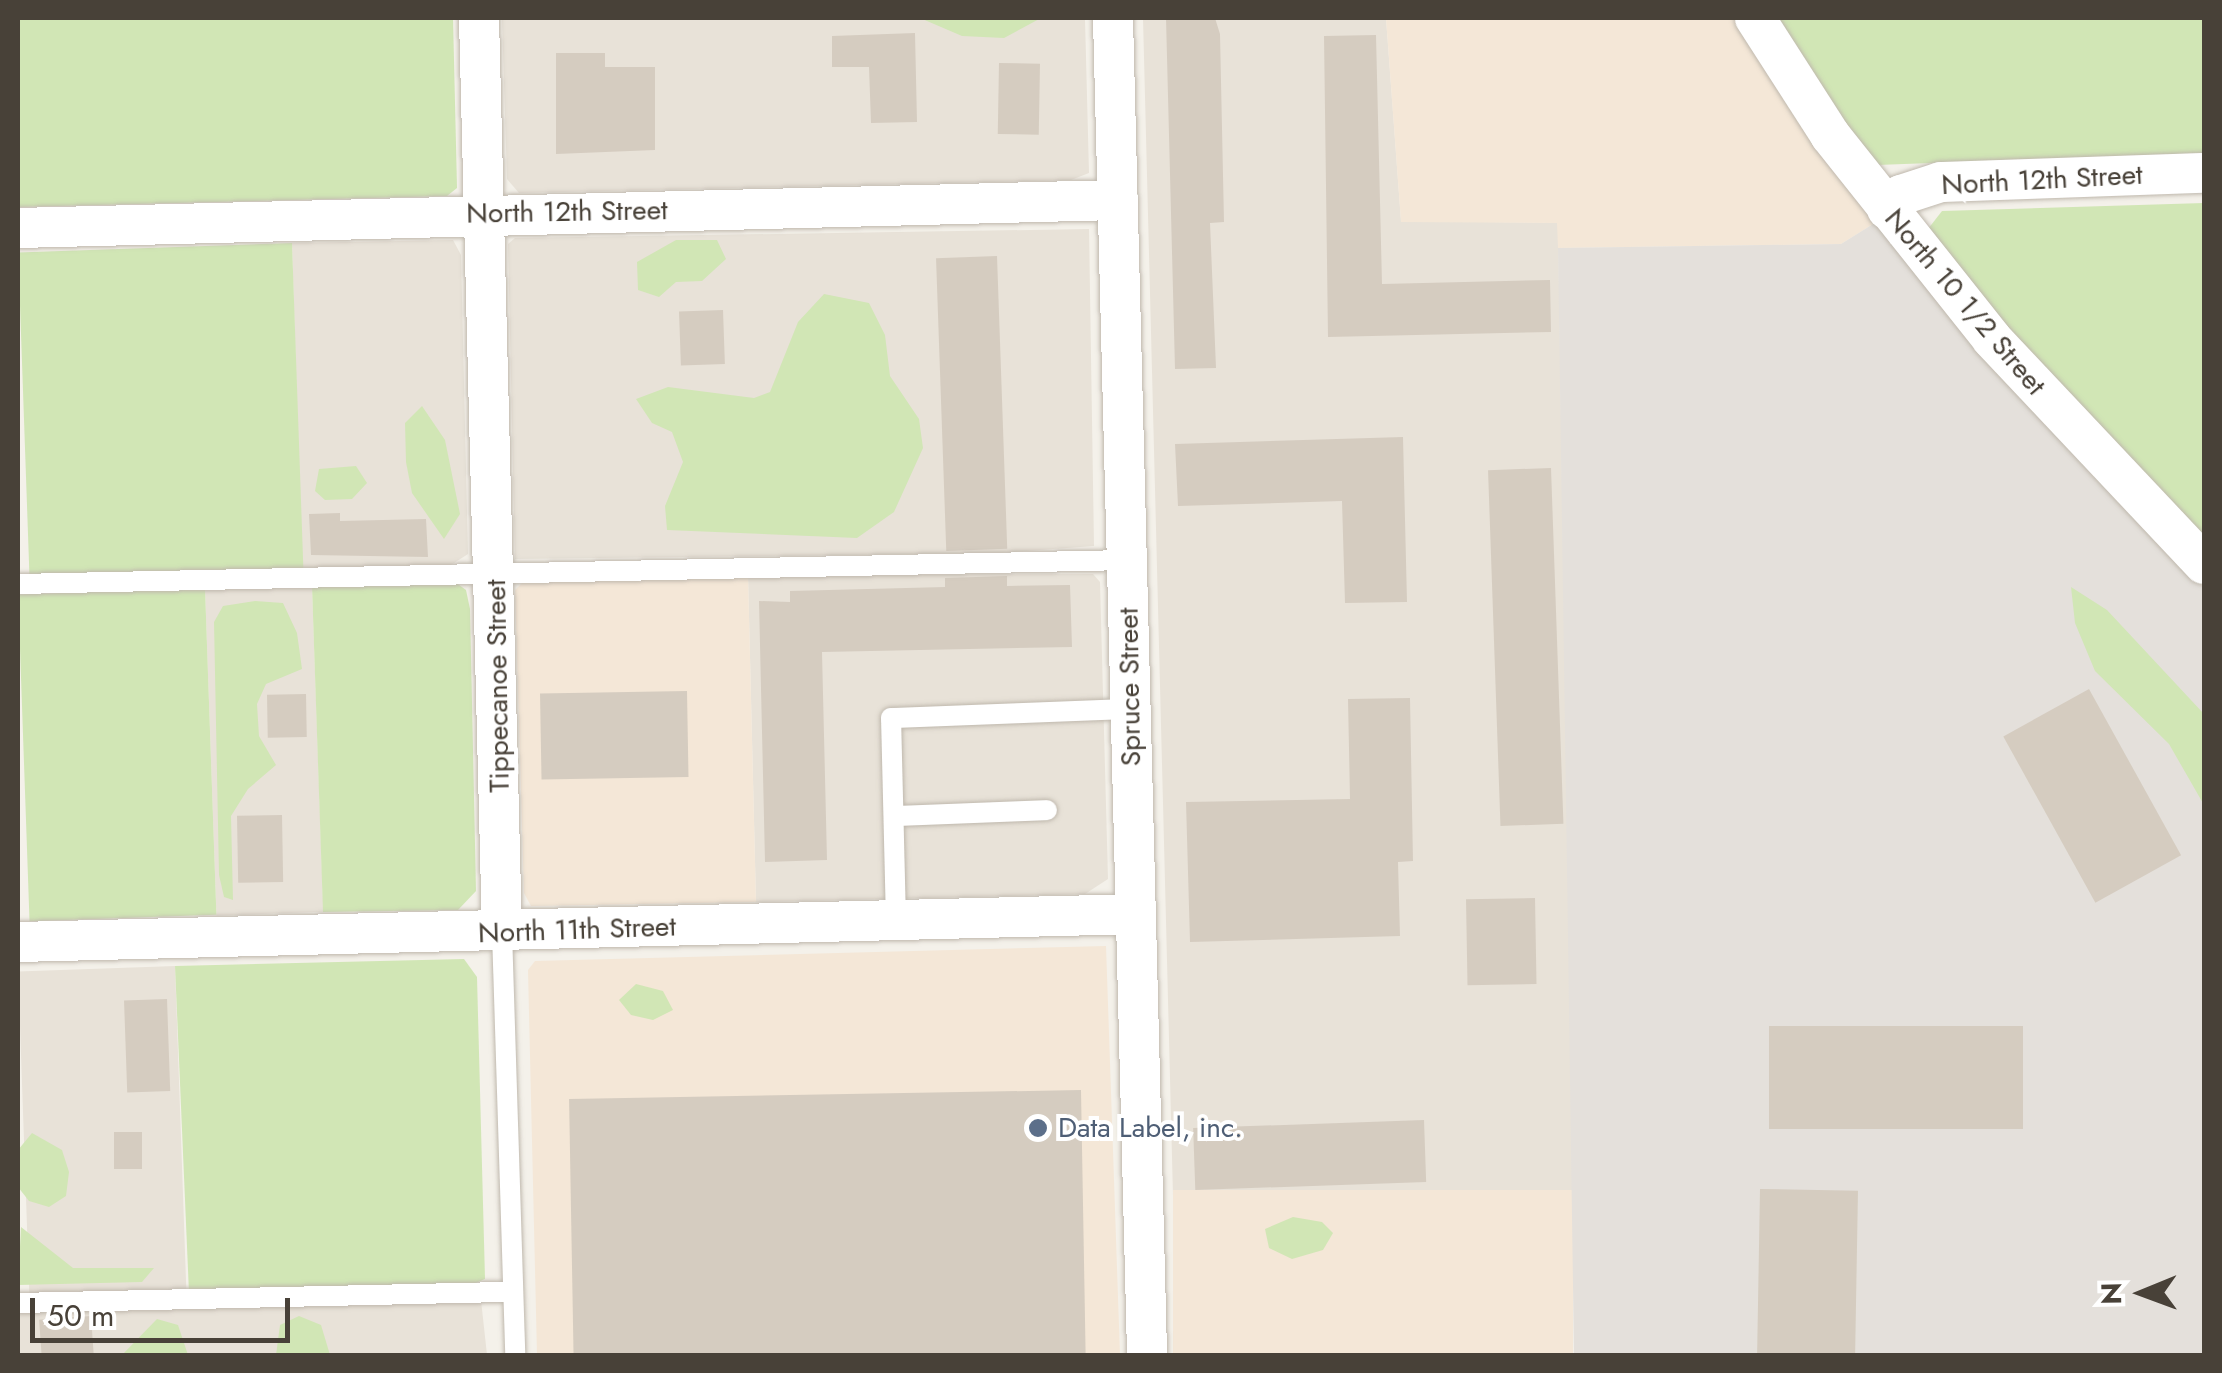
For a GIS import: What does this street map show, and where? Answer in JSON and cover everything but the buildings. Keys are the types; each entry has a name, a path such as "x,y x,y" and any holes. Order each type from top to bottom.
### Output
{"street":[{"name":"Tippecanoe Street","path":"479,18 502,932"},
{"name":"Spruce Street","path":"1113,18 1147,1356"},
{"name":"North 10 1/2 Street","path":"1754,18 1887,209 2004,352 2204,564"},
{"name":"North 12th Street","path":"1887,209 1901,195 1941,182 2204,173"},
{"name":"North 12th Street","path":"18,228 1118,200"},
{"name":"North 11th Street","path":"18,942 1136,914"}],"lane":[{"path":"18,584 1127,560"},
{"path":"896,920 891,718 1130,709"},
{"path":"894,816 1047,810"},
{"name":"Tippecanoe Street","path":"502,932 515,1356"},
{"path":"18,1303 513,1292"}],"shaded area":[{"path":"502,18 1085,18 1089,173 1071,180 519,193 507,179"},
{"path":"1143,18 1386,18 1401,221 1558,223 1573,1190 1173,1196"},
{"path":"1386,18 1739,18 1878,221 1841,244 1558,248 1557,223 1401,222"},
{"path":"1878,221 2092,472 2204,588 2204,1355 1574,1355 1558,248 1841,244"},
{"path":"1089,229 1094,546 1000,553 515,559 508,244 515,238"},
{"path":"453,240 461,255 468,554 451,565 302,572 292,243"},
{"path":"1093,574 1100,582 1108,879 1085,894 756,902 748,575"},
{"path":"748,575 756,902 531,906 524,893 515,590 522,583"},
{"path":"312,586 323,912 216,916 205,590"},
{"path":"1106,946 1120,1355 537,1355 528,970 535,961"},
{"path":"175,966 186,1293 30,1298 18,971"},
{"path":"1173,1190 1573,1190 1573,1355 1173,1355"},
{"path":"481,1300 487,1355 18,1355 18,1309"}],"green space":[{"path":"18,18 453,18 457,188 447,196 18,207"},
{"path":"920,18 1041,18 1004,38 962,36"},
{"path":"1774,18 2204,18 2204,153 1877,165 1865,157"},
{"path":"2204,203 2204,544 2023,358 1928,229 1942,211"},
{"path":"676,240 717,240 726,259 702,281 676,282 659,297 638,290 637,262"},
{"path":"292,243 303,572 30,581 18,253"},
{"path":"824,294 869,303 885,335 890,376 919,419 923,448 894,512 857,538 667,530 665,506 683,462 672,432 652,423 636,399 668,387 754,398 770,392 798,322"},
{"path":"422,406 445,440 460,514 444,539 412,493 406,462 405,423"},
{"path":"356,466 367,483 352,499 325,500 315,491 319,469"},
{"path":"455,582 466,590 470,609 476,891 458,910 323,912 312,586"},
{"path":"2071,587 2107,610 2204,714 2204,805 2169,744 2095,671 2075,623"},
{"path":"205,588 216,915 30,921 18,595"},
{"path":"255,601 283,603 297,633 302,669 266,684 257,704 259,736 276,765 248,789 231,816 233,900 224,897 219,875 214,622 223,606"},
{"path":"464,959 477,977 485,1279 471,1285 189,1293 175,966"},
{"path":"636,984 663,991 673,1010 653,1020 631,1015 619,1000"},
{"path":"32,1133 62,1150 69,1172 66,1196 49,1207 29,1201 18,1187 18,1150"},
{"path":"1293,1217 1322,1222 1333,1233 1323,1250 1292,1259 1269,1248 1265,1229"},
{"path":"21,1227 73,1268 154,1268 142,1282 18,1285"},
{"path":"299,1316 321,1325 330,1355 276,1355 280,1325"},
{"path":"157,1319 178,1325 188,1355 122,1355"}],"place":[{"name":"Data Label, inc.","path":"1038,1128"}]}
